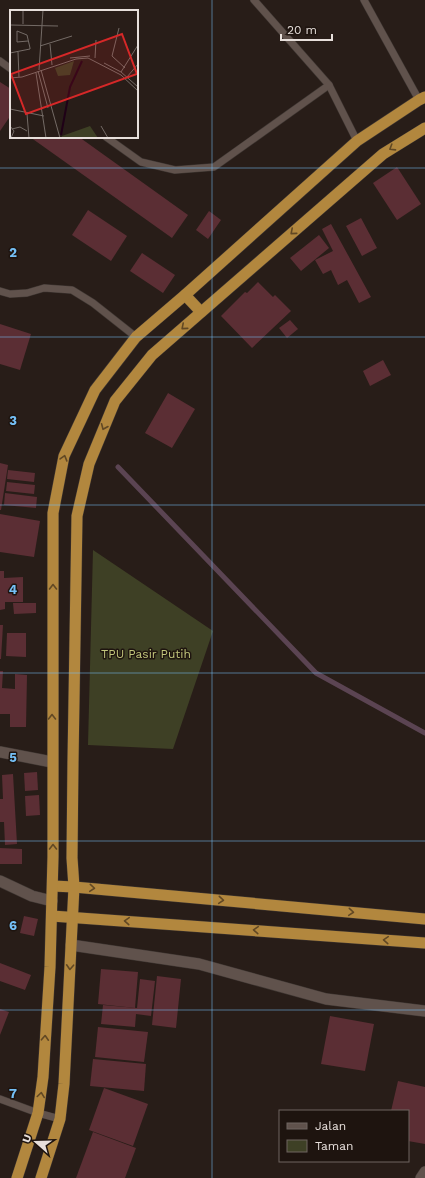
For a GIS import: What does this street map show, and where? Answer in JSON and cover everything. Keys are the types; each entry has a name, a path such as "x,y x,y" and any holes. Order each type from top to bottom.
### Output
{"highway":[{"path":"17,1178 38,1113 43,1077 53,886 52,512 64,456 95,390 136,337 186,295 357,141 422,98"},
{"path":"41,1178 60,1119 64,1084 74,886 72,858 77,516 89,464 116,401 152,355 383,154 425,128"},
{"path":"186,295 201,312"},
{"path":"53,886 74,886 425,919"},
{"path":"52,916 425,943"}],"street":[{"path":"0,752 52,762"},
{"path":"0,881 32,896 52,901"},
{"path":"71,945 200,964 326,999 425,1011"},
{"path":"421,1178 425,1172"}],"lane":[{"path":"254,0 329,85 357,141"},
{"path":"364,0 422,98"},
{"path":"0,61 10,68"},
{"path":"107,138 141,162 175,170 214,167 329,85"},
{"path":"0,291 10,294 27,293 44,288 72,290 94,303 136,337"},
{"path":"0,1100 60,1119"}],"green space":[{"name":"TPU Pasir Putih","path":"93,550 213,631 173,749 88,745"}],"building":[{"path":"0,82 10,88 10,116 0,131"},
{"path":"31,138 80,138 188,215 172,238"},
{"path":"397,167 421,204 397,220 373,183"},
{"path":"88,210 127,236 111,261 72,235"},
{"path":"209,211 221,220 208,239 196,230"},
{"path":"361,218 377,248 362,256 346,226"},
{"path":"331,224 371,297 359,303 347,280 338,285 331,270 323,274 315,260 333,251 322,229"},
{"path":"319,235 329,248 301,271 290,258"},
{"path":"142,253 175,275 163,293 130,271"},
{"path":"258,282 273,297 275,295 291,311 252,348 221,316 245,292 247,293"},
{"path":"290,320 298,329 287,338 279,328"},
{"path":"0,324 31,334 20,370 0,364"},
{"path":"383,360 391,375 370,386 363,371"},
{"path":"168,393 195,409 172,448 145,433"},
{"path":"0,463 8,465 1,510 0,510"},
{"path":"8,470 35,473 34,482 7,479"},
{"path":"7,482 35,485 34,494 6,491"},
{"path":"5,493 37,497 36,508 4,505"},
{"path":"0,514 40,521 34,557 0,552"},
{"path":"0,571 4,571 4,578 23,577 23,602 5,602 5,609 0,610"},
{"path":"13,603 36,603 36,613 14,614"},
{"path":"0,625 3,625 1,659 0,659"},
{"path":"7,633 26,633 26,657 6,656"},
{"path":"0,671 3,671 2,688 15,689 15,674 27,675 26,727 10,727 10,714 0,714"},
{"path":"37,772 38,790 25,791 24,773"},
{"path":"13,774 17,844 5,845 4,822 0,822 0,799 3,799 2,775"},
{"path":"39,795 40,815 26,816 25,796"},
{"path":"0,848 22,849 22,864 0,864"},
{"path":"24,916 38,919 34,936 20,933"},
{"path":"0,963 31,975 25,990 0,981"},
{"path":"101,969 138,972 135,1008 98,1004"},
{"path":"157,976 181,979 176,1028 152,1025"},
{"path":"140,979 155,981 151,1016 136,1014 135,1027 101,1024 103,1005 137,1008"},
{"path":"0,1009 9,1012 0,1035"},
{"path":"330,1016 374,1024 365,1071 321,1064"},
{"path":"98,1027 148,1032 144,1062 95,1057"},
{"path":"93,1059 146,1064 144,1091 90,1086"},
{"path":"398,1081 425,1087 425,1144 409,1141 409,1110 391,1110"},
{"path":"104,1088 148,1104 133,1146 89,1130"},
{"path":"93,1132 136,1148 125,1178 76,1178"}],"waterway":[{"path":"118,467 316,673 425,733"}]}
